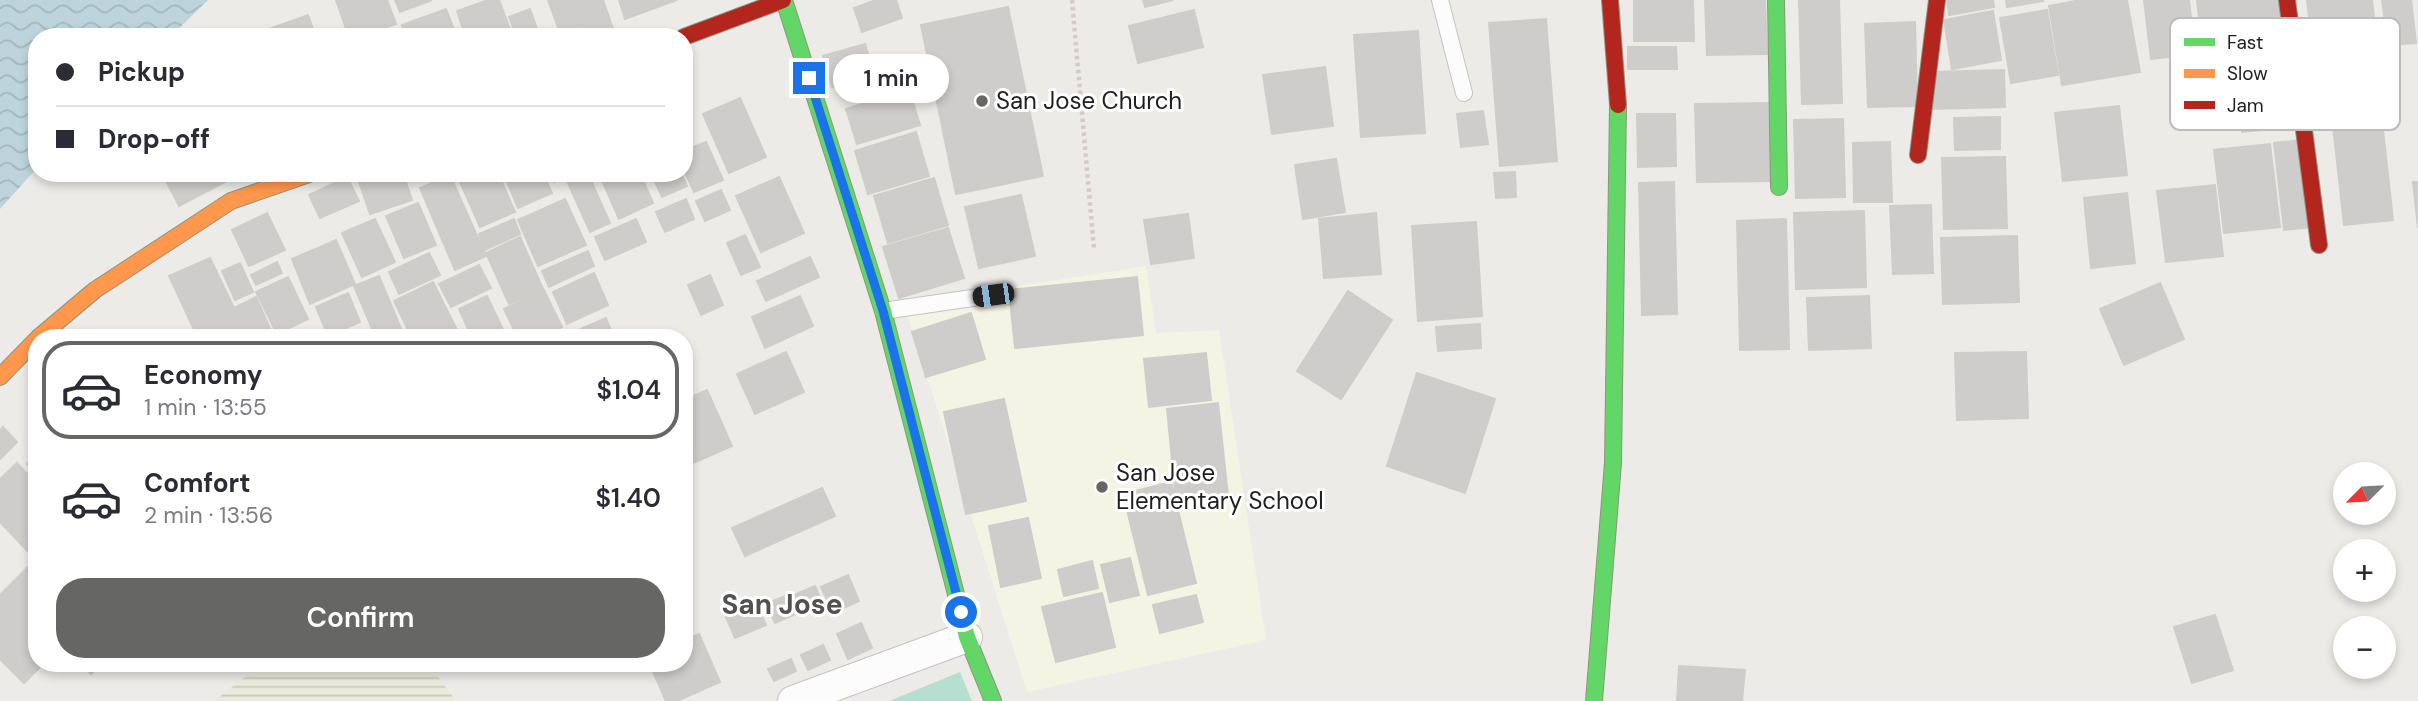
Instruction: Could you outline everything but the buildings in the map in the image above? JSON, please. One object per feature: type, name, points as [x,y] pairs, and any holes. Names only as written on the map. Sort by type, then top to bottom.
[{"type":"street","points":[[693,34],[784,0],[883,311],[967,637],[993,701]]},
{"type":"street","points":[[1594,701],[1613,463],[1619,123],[1610,0]]},
{"type":"street","points":[[1776,0],[1779,187]]},
{"type":"street","points":[[1918,155],[1937,0]]},
{"type":"street","points":[[2287,0],[2289,18]]},
{"type":"street","points":[[2304,130],[2319,245]]},
{"type":"street","points":[[48,329],[95,290],[231,201],[286,182]]},
{"type":"street","points":[[0,377],[28,347]]},
{"type":"street","points":[[793,701],[967,637]]},
{"type":"lane","points":[[1440,0],[1464,93]]},
{"type":"lane","points":[[883,311],[993,295]]},
{"type":"path","points":[[1072,0],[1094,249]]},
{"type":"shaded area","name":"San Jose Elementary School","points":[[1146,266],[1156,333],[1219,330],[1266,640],[1027,692],[904,304]]},
{"type":"shaded area","points":[[251,672],[435,672],[456,701],[214,701]]},
{"type":"green space","points":[[960,672],[972,701],[889,701]]},
{"type":"water","points":[[0,0],[208,0],[179,28],[28,28],[28,178],[0,209]]},
{"type":"traffic: fast","points":[[784,0],[883,311],[967,637],[993,701]]},
{"type":"traffic: fast","points":[[1776,0],[1779,187]]},
{"type":"traffic: fast","points":[[1594,701],[1613,463],[1618,105]]},
{"type":"traffic: slow","points":[[49,329],[95,290],[231,201],[286,182]]},
{"type":"traffic: slow","points":[[0,377],[28,348]]},
{"type":"traffic: jam","points":[[693,34],[783,0]]},
{"type":"traffic: jam","points":[[1610,0],[1618,105]]},
{"type":"traffic: jam","points":[[1918,155],[1937,0]]},
{"type":"traffic: jam","points":[[2287,0],[2289,18]]},
{"type":"traffic: jam","points":[[2304,130],[2319,245]]},
{"type":"place","name":"San Jose Church","points":[[982,101]]},
{"type":"place","name":"San Jose Elementary School","points":[[1102,487]]},
{"type":"district","name":"San Jose","points":[[782,604]]},
{"type":"route","points":[[809,78],[883,311],[961,612]]}]
